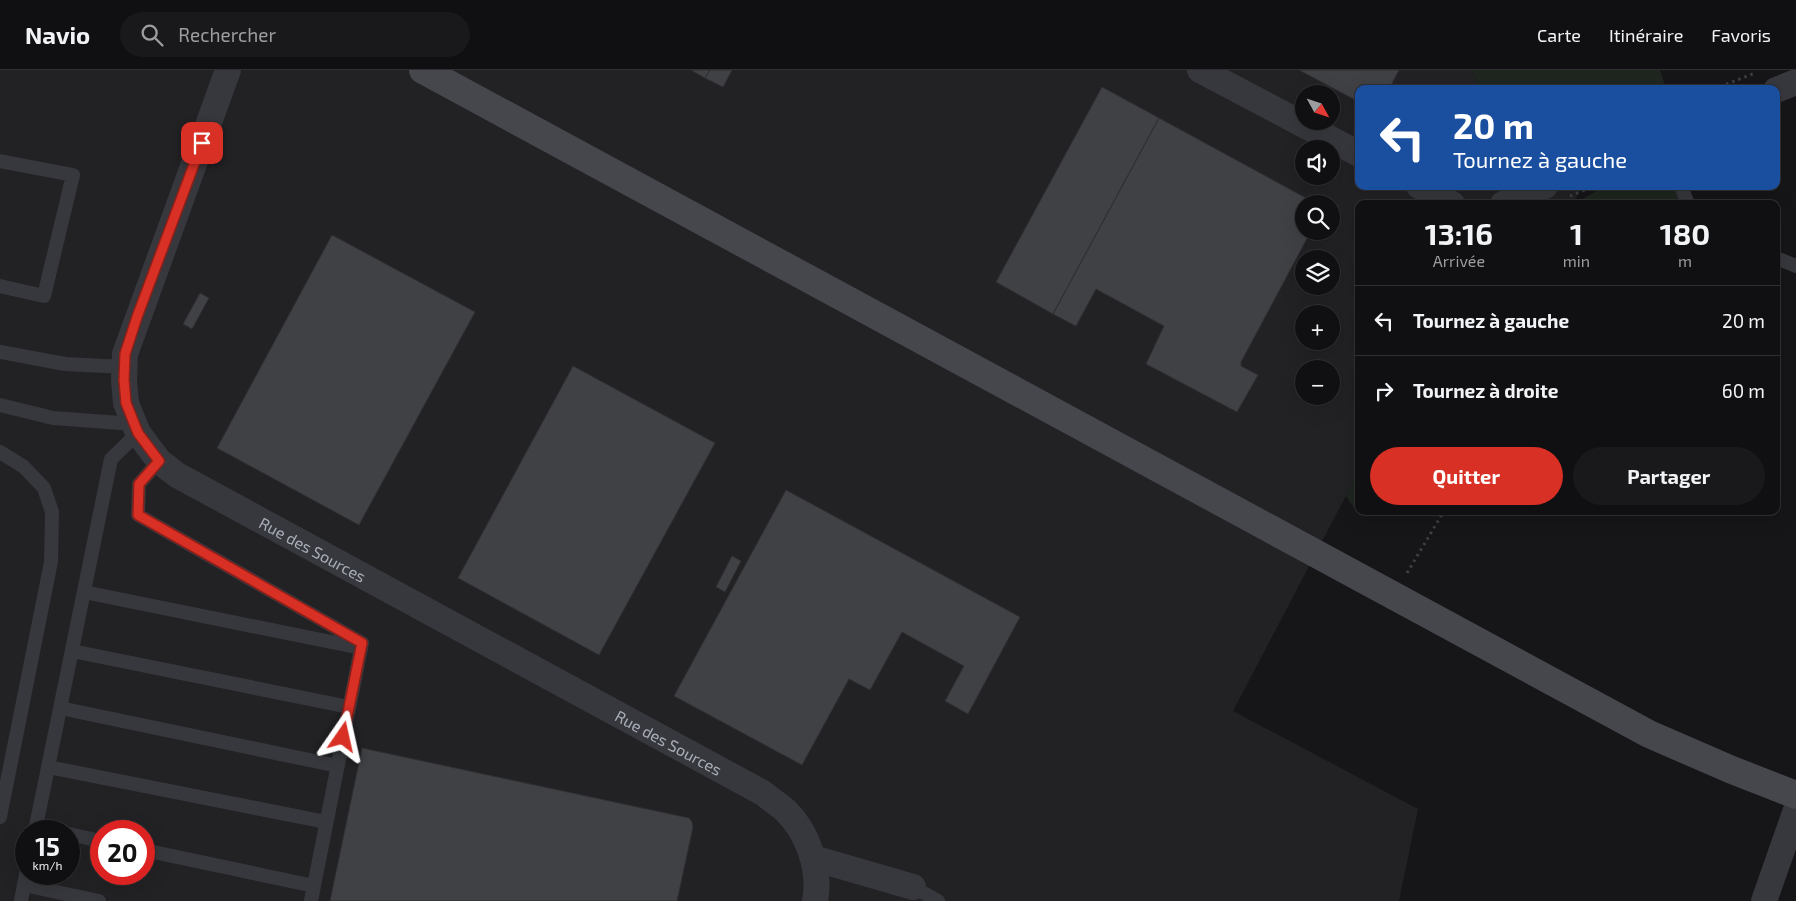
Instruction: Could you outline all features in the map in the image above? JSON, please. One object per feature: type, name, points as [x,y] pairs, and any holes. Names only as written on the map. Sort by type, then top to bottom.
[{"type":"street","name":"Rue des Sources","points":[[228,70],[125,354],[124,380],[126,403],[136,428],[159,461],[185,479],[763,793],[786,811],[800,829],[813,858],[817,890],[815,901]]},
{"type":"street","points":[[423,70],[1649,734],[1796,795]]},
{"type":"street","points":[[1200,70],[1355,152]]},
{"type":"street","points":[[1780,88],[1796,82]]},
{"type":"street","points":[[1426,190],[1445,200]]},
{"type":"street","points":[[1522,200],[1554,193]]},
{"type":"street","points":[[1764,901],[1796,810]]},
{"type":"street","points":[[813,858],[913,887]]},
{"type":"lane","points":[[0,161],[73,175],[44,296],[0,286]]},
{"type":"lane","points":[[1780,260],[1796,266]]},
{"type":"lane","points":[[0,352],[65,364],[125,367]]},
{"type":"lane","points":[[0,405],[53,418],[136,428]]},
{"type":"lane","points":[[38,820],[111,459],[136,428]]},
{"type":"lane","points":[[0,452],[24,466],[44,488],[52,512],[51,562],[0,817]]},
{"type":"lane","points":[[159,461],[139,484],[138,515],[362,643],[311,901]]},
{"type":"lane","points":[[84,592],[361,648]]},
{"type":"lane","points":[[72,651],[349,707]]},
{"type":"lane","points":[[60,708],[338,766]]},
{"type":"lane","points":[[48,767],[326,822]]},
{"type":"lane","points":[[155,852],[314,886]]},
{"type":"lane","points":[[21,901],[24,885]]},
{"type":"lane","points":[[45,885],[98,901]]},
{"type":"lane","points":[[913,887],[938,901]]},
{"type":"path","points":[[1724,85],[1762,70]]},
{"type":"path","points":[[1554,193],[1572,190]]},
{"type":"path","points":[[1395,596],[1442,515]]},
{"type":"shaded area","points":[[0,70],[1471,70],[1479,85],[1355,85],[1355,190],[1580,190],[1575,200],[1355,200],[1355,479],[1233,711],[1418,809],[1399,901],[0,901]]},
{"type":"shaded area","points":[[1471,70],[1660,70],[1665,85],[1479,85]]},
{"type":"shaded area","points":[[1598,190],[1682,190],[1685,200],[1581,200]]},
{"type":"shaded area","points":[[1355,479],[1355,510],[1346,496]]},
{"type":"building","points":[[691,70],[710,70],[705,78]]},
{"type":"building","points":[[710,70],[732,70],[723,87],[705,78]]},
{"type":"building","points":[[1299,70],[1399,70],[1391,85],[1355,85],[1355,100],[1340,92],[1340,85],[1327,85]]},
{"type":"building","points":[[1102,87],[1159,118],[1053,314],[996,282]]},
{"type":"building","points":[[1159,118],[1300,195],[1295,195],[1295,240],[1306,240],[1301,250],[1295,250],[1295,261],[1241,362],[1241,366],[1258,375],[1237,412],[1146,364],[1164,326],[1096,289],[1076,326],[1053,314]]},
{"type":"building","points":[[332,235],[475,312],[359,525],[217,448]]},
{"type":"building","points":[[200,293],[209,298],[192,329],[183,324]]},
{"type":"building","points":[[573,366],[715,443],[599,655],[458,578]]},
{"type":"building","points":[[786,490],[1020,617],[968,714],[945,701],[964,666],[902,632],[870,690],[849,679],[802,765],[674,696]]},
{"type":"building","points":[[732,556],[741,561],[725,592],[716,587]]},
{"type":"building","points":[[362,748],[689,818],[693,827],[677,901],[330,901]]},
{"type":"route","points":[[202,143],[125,354],[124,380],[126,403],[138,433],[159,461],[139,484],[138,515],[362,643],[343,737]]}]
